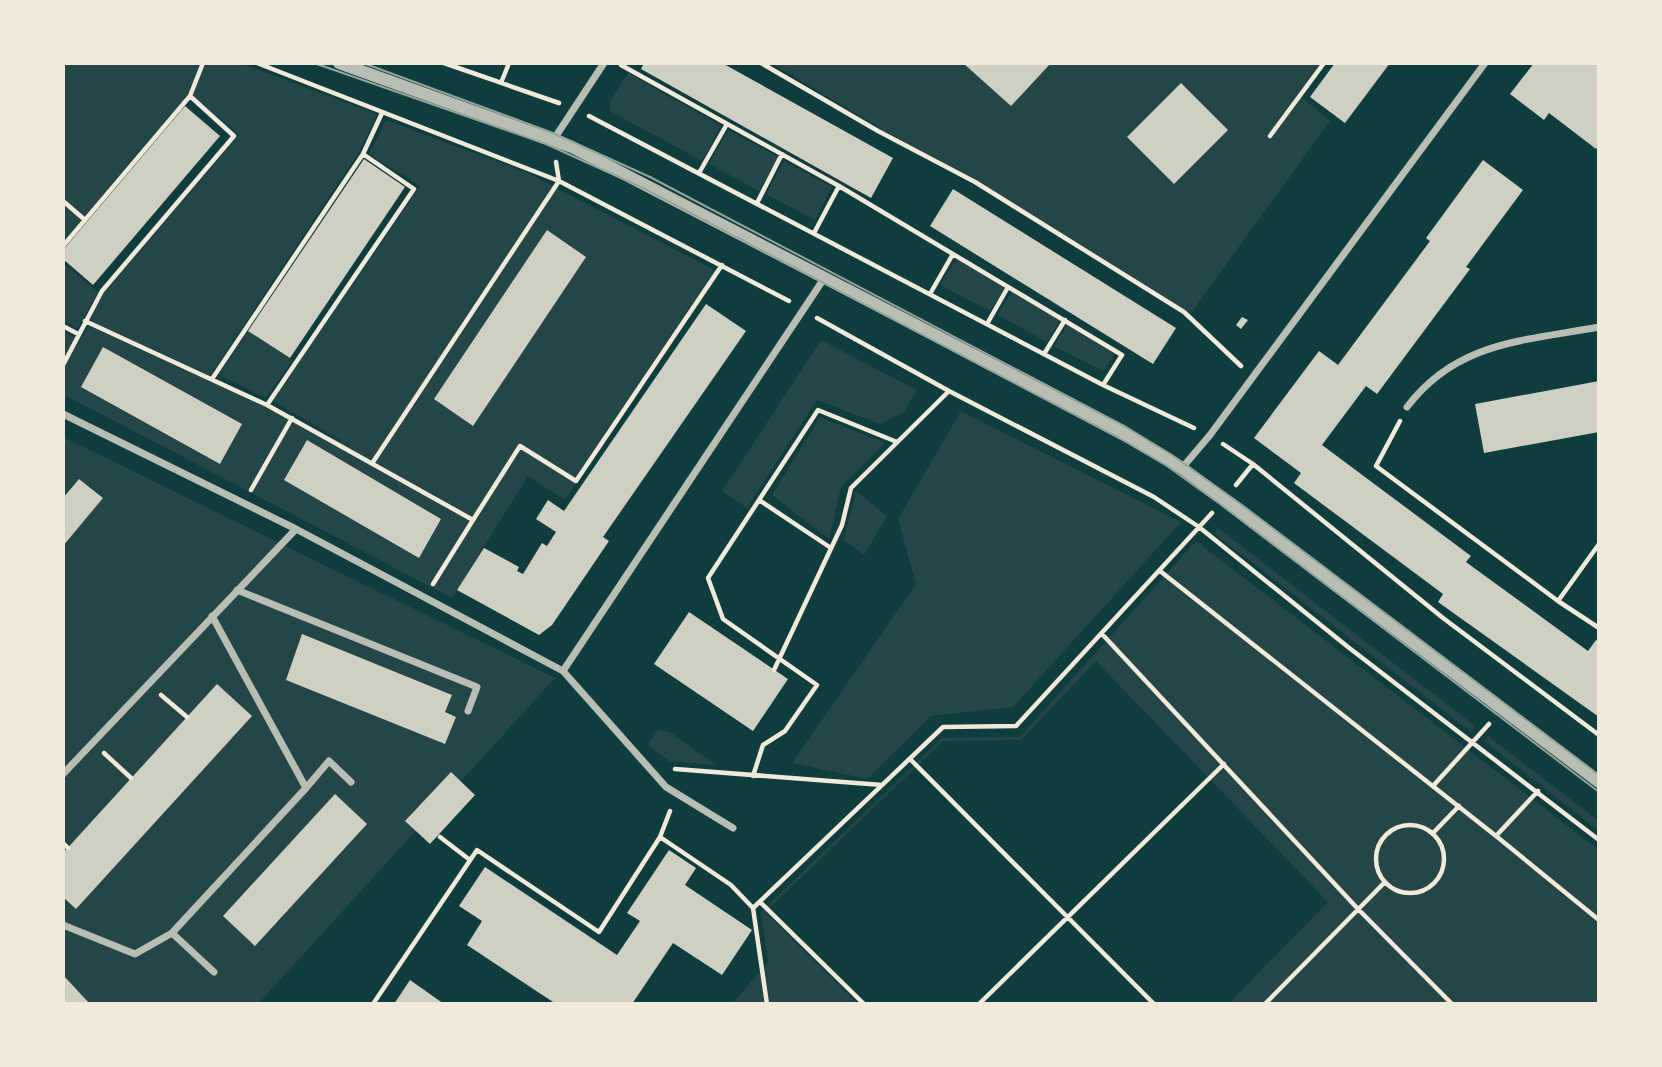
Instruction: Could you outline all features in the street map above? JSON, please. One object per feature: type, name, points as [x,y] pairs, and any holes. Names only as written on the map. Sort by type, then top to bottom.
[{"type":"street","points":[[340,63],[554,139],[1122,432],[1182,468],[1599,782]]},
{"type":"street","points":[[554,139],[604,63]]},
{"type":"street","points":[[1182,468],[1485,63]]},
{"type":"street","points":[[563,671],[825,277]]},
{"type":"street","points":[[1407,407],[1432,381],[1473,353],[1495,346],[1599,327]]},
{"type":"street","points":[[63,414],[296,528],[563,671],[671,791],[733,828]]},
{"type":"street","points":[[63,774],[296,528]]},
{"type":"street","points":[[237,590],[477,687],[468,711]]},
{"type":"street","points":[[212,616],[306,788]]},
{"type":"street","points":[[63,925],[135,954],[172,933],[329,761],[351,782]]},
{"type":"street","points":[[172,933],[214,972]]},
{"type":"path","points":[[63,246],[190,96],[203,63]]},
{"type":"path","points":[[257,63],[559,181],[790,302]]},
{"type":"path","points":[[444,63],[558,103]]},
{"type":"path","points":[[501,83],[509,63]]},
{"type":"path","points":[[617,63],[839,186],[1122,355],[1103,385]]},
{"type":"path","points":[[761,63],[975,183],[1184,312],[1252,376]]},
{"type":"path","points":[[1270,135],[1324,63]]},
{"type":"path","points":[[63,365],[102,291],[234,136],[190,96]]},
{"type":"path","points":[[212,379],[346,182],[363,154],[382,113]]},
{"type":"path","points":[[590,117],[1103,385],[1194,427]]},
{"type":"path","points":[[699,173],[727,124]]},
{"type":"path","points":[[267,405],[414,189],[363,154]]},
{"type":"path","points":[[757,203],[782,154]]},
{"type":"path","points":[[373,462],[559,181]]},
{"type":"path","points":[[814,233],[839,186]]},
{"type":"path","points":[[63,201],[85,219]]},
{"type":"path","points":[[930,294],[953,254]]},
{"type":"path","points":[[426,597],[520,446],[576,481],[722,265]]},
{"type":"path","points":[[987,324],[1009,287]]},
{"type":"path","points":[[818,318],[949,391],[1154,497],[1199,527],[1348,647],[1599,839]]},
{"type":"path","points":[[1044,354],[1065,320]]},
{"type":"path","points":[[85,321],[267,405],[473,520]]},
{"type":"path","points":[[63,326],[78,334]]},
{"type":"path","points":[[774,670],[842,525],[851,488],[949,391]]},
{"type":"path","points":[[1407,407],[1376,466],[1599,628]]},
{"type":"path","points":[[753,776],[762,746],[785,731],[817,685],[723,620],[708,578],[818,410],[897,442]]},
{"type":"path","points":[[243,503],[292,418]]},
{"type":"path","points":[[1227,446],[1253,464],[1443,618],[1599,735]]},
{"type":"path","points":[[753,908],[943,727],[1016,726],[1160,571],[1253,464]]},
{"type":"path","points":[[759,500],[831,548]]},
{"type":"path","points":[[1558,600],[1599,544]]},
{"type":"path","points":[[1160,571],[1459,806],[1599,920]]},
{"type":"path","points":[[1102,634],[1358,909],[1452,1004]]},
{"type":"path","points":[[149,684],[187,717]]},
{"type":"path","points":[[1433,786],[1482,732]]},
{"type":"path","points":[[93,743],[131,778]]},
{"type":"path","points":[[910,759],[1154,1004]]},
{"type":"path","points":[[979,1004],[1224,764]]},
{"type":"path","points":[[648,767],[883,785]]},
{"type":"path","points":[[373,1004],[477,850],[599,932],[660,837],[670,815],[671,791]]},
{"type":"path","points":[[1496,836],[1538,791]]},
{"type":"path","points":[[1433,833],[1459,806]]},
{"type":"path","points":[[1411,826],[1426,828],[1433,833],[1444,849],[1445,857],[1442,870],[1432,884],[1415,893],[1404,893],[1393,890],[1384,883],[1378,874],[1376,855],[1385,838],[1402,827],[1411,826]]},
{"type":"path","points":[[440,837],[470,860]]},
{"type":"path","points":[[660,837],[732,885],[753,908],[767,1004]]},
{"type":"path","points":[[1265,1004],[1384,883]]},
{"type":"path","points":[[760,902],[864,1004]]},
{"type":"shaded area","points":[[63,63],[200,63],[189,93],[63,242]]},
{"type":"shaded area","points":[[206,63],[241,63],[377,114],[359,152],[210,376],[90,321],[104,293],[239,135],[193,95]]},
{"type":"shaded area","points":[[771,63],[1323,63],[1299,95],[1330,121],[1191,313]]},
{"type":"shaded area","points":[[628,73],[721,126],[702,161],[610,111],[610,101]]},
{"type":"shaded area","points":[[386,120],[528,173],[720,273],[565,500],[528,476],[452,598],[63,394],[63,330],[80,340],[89,326],[352,447],[273,401],[420,186],[369,154]]},
{"type":"shaded area","points":[[728,130],[778,157],[759,191],[709,164]]},
{"type":"shaded area","points":[[784,161],[832,187],[815,220],[766,194]]},
{"type":"shaded area","points":[[960,259],[1005,287],[990,311],[940,285],[954,263]]},
{"type":"shaded area","points":[[63,263],[98,292],[77,329],[63,321]]},
{"type":"shaded area","points":[[1013,291],[1060,321],[1047,342],[997,315]]},
{"type":"shaded area","points":[[1067,325],[1114,354],[1104,371],[1054,346]]},
{"type":"shaded area","points":[[248,331],[293,360],[266,398],[219,375]]},
{"type":"shaded area","points":[[821,340],[917,390],[904,412],[880,424],[817,400],[747,508],[722,491]]},
{"type":"shaded area","points":[[961,411],[1181,522],[1013,707],[931,716],[867,779],[792,763],[916,584],[898,519]]},
{"type":"shaded area","points":[[820,417],[885,443],[841,487],[829,539],[772,495]]},
{"type":"shaded area","points":[[63,437],[555,678],[258,1004],[63,1004],[63,546],[103,498],[79,479],[63,498]]},
{"type":"shaded area","points":[[856,491],[887,516],[864,555],[844,540]]},
{"type":"shaded area","points":[[1218,528],[1474,725],[1471,732],[1215,534]]},
{"type":"shaded area","points":[[1196,541],[1599,850],[1599,1004],[1228,1004],[1328,902],[1096,661],[1021,740],[943,741],[765,912],[858,1004],[732,1004],[768,962],[761,912],[942,738],[1020,737]]},
{"type":"shaded area","points":[[658,730],[670,732],[716,765],[669,761],[647,745]]},
{"type":"shaded area","points":[[1488,736],[1599,821],[1599,831],[1484,741]]},
{"type":"building","points":[[644,63],[722,63],[893,158],[871,198],[641,69]]},
{"type":"building","points":[[963,63],[1051,63],[1011,106]]},
{"type":"building","points":[[1335,63],[1390,63],[1345,123],[1310,97]]},
{"type":"building","points":[[1534,63],[1599,63],[1599,145],[1596,149],[1549,113],[1544,120],[1510,94]]},
{"type":"building","points":[[1181,83],[1228,130],[1174,184],[1127,137]]},
{"type":"building","points":[[185,106],[220,136],[93,285],[63,259],[63,250]]},
{"type":"building","points":[[364,159],[405,187],[290,358],[248,331]]},
{"type":"building","points":[[1483,160],[1523,190],[1466,267],[1470,269],[1377,394],[1366,386],[1322,445],[1471,556],[1466,562],[1588,651],[1596,640],[1599,642],[1599,717],[1438,602],[1443,594],[1294,483],[1301,473],[1254,438],[1319,351],[1338,365],[1430,241],[1426,238]]},
{"type":"building","points":[[953,189],[1176,328],[1153,364],[930,226]]},
{"type":"building","points":[[547,230],[586,257],[473,426],[434,399]]},
{"type":"building","points":[[706,304],[746,331],[603,537],[609,541],[552,625],[539,635],[457,590],[484,548],[519,567],[517,571],[523,574],[542,543],[547,546],[556,532],[536,519],[548,500],[564,511]]},
{"type":"building","points":[[1242,317],[1248,320],[1241,329],[1236,325]]},
{"type":"building","points":[[103,347],[242,424],[220,464],[81,387]]},
{"type":"building","points":[[1599,381],[1599,432],[1484,453],[1475,404]]},
{"type":"building","points":[[307,440],[441,519],[419,558],[284,480]]},
{"type":"building","points":[[79,479],[103,498],[63,546],[63,498]]},
{"type":"building","points":[[689,612],[788,679],[753,731],[654,664]]},
{"type":"building","points":[[302,634],[452,695],[445,712],[456,717],[445,744],[286,680]]},
{"type":"building","points":[[217,684],[252,716],[76,909],[63,897],[63,853]]},
{"type":"building","points":[[451,772],[475,795],[430,844],[405,821]]},
{"type":"building","points":[[335,794],[367,824],[255,946],[223,916]]},
{"type":"building","points":[[669,850],[696,868],[685,885],[752,930],[722,975],[673,943],[632,1004],[556,1004],[467,945],[482,921],[459,906],[485,867],[617,955],[640,921],[627,913]]},
{"type":"building","points":[[63,975],[90,1004],[63,1004]]},
{"type":"building","points":[[410,980],[444,1004],[394,1004]]},
{"type":"tram line","points":[[314,63],[546,144],[643,188],[1121,439],[1167,466],[1220,504],[1599,792]]},
{"type":"tram line","points":[[363,63],[553,133],[650,177],[1126,427],[1172,455],[1242,505],[1599,775]]}]
